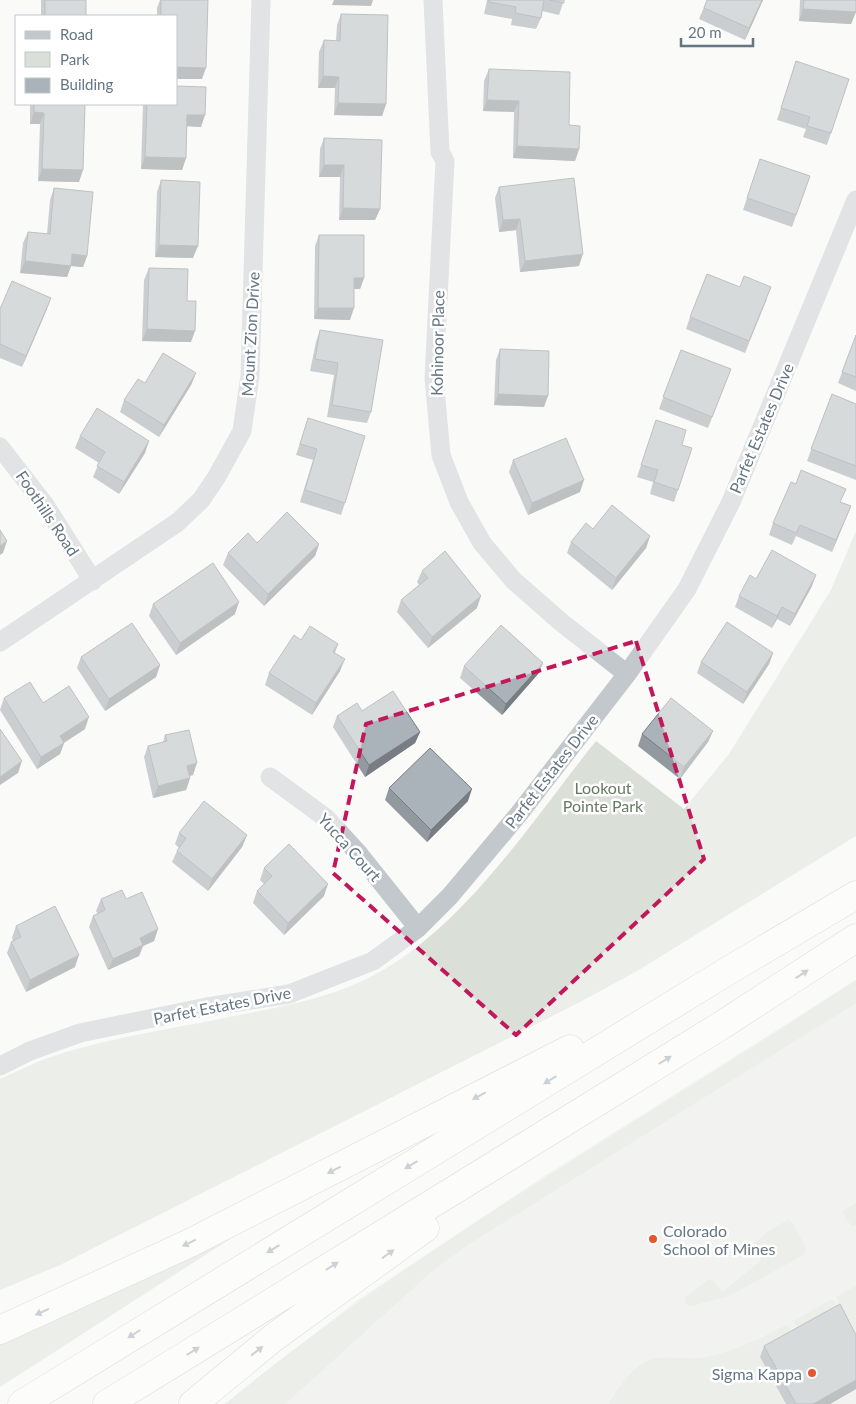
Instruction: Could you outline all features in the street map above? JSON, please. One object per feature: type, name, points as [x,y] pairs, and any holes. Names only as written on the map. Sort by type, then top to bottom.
[{"type":"highway","points":[[22,1404],[726,972],[856,895]]},
{"type":"highway","points":[[107,1404],[623,1086],[856,938]]},
{"type":"highway","points":[[0,1330],[190,1243],[726,972]]},
{"type":"highway","points":[[193,1404],[235,1368],[306,1314],[623,1086]]},
{"type":"street","name":"Mount Zion Drive","points":[[0,642],[93,582],[178,522],[201,500],[216,478],[242,431],[250,376],[261,0]]},
{"type":"street","name":"Kohinoor Place","points":[[433,0],[440,152],[445,161],[434,378],[441,455],[459,502],[482,543],[514,581],[561,622],[627,674]]},
{"type":"street","name":"Parfet Estates Drive","points":[[0,1066],[30,1051],[80,1033],[207,1007],[289,994],[373,960],[418,928],[450,896],[518,815],[627,674],[688,589],[731,502],[856,200]]},
{"type":"street","name":"Foothills Road","points":[[0,447],[45,505],[93,582]]},
{"type":"street","name":"Yucca Court","points":[[270,777],[326,818],[358,853],[418,928]]},
{"type":"highlighted area","points":[[636,641],[704,859],[516,1035],[333,873],[366,724]]},
{"type":"shaded area","name":"Colorado School of Mines","points":[[856,980],[856,1404],[225,1404],[358,1300],[543,1177]]},
{"type":"green space","name":"Lookout Pointe Park","points":[[856,531],[856,836],[637,971],[578,1003],[60,1265],[0,1290],[0,1079],[45,1059],[90,1045],[312,999],[360,982],[396,962],[429,937],[490,876],[596,741],[684,809],[729,754],[831,590]]},
{"type":"green space","points":[[856,980],[856,1003],[469,1244],[430,1273],[285,1404],[225,1404],[300,1345],[377,1289],[535,1184]]},
{"type":"green space","points":[[856,1203],[856,1224],[853,1226],[847,1221],[843,1211]]},
{"type":"green space","points":[[278,1208],[0,1387],[0,1338]]},
{"type":"green space","points":[[788,1220],[792,1222],[806,1248],[805,1254],[729,1296],[691,1306],[685,1304],[685,1298],[708,1280],[713,1280],[722,1292],[761,1261],[752,1245],[770,1230]]},
{"type":"green space","points":[[856,1286],[856,1333],[836,1297]]},
{"type":"green space","points":[[830,1300],[834,1301],[840,1314],[801,1335],[794,1321]]},
{"type":"green space","points":[[787,1325],[795,1338],[760,1357],[786,1404],[609,1404],[625,1380],[635,1369],[647,1361],[660,1358],[701,1358],[724,1353],[746,1345]]},
{"type":"building","points":[[45,0],[86,0],[86,15],[45,15]]},
{"type":"building","points":[[161,0],[208,0],[206,68],[178,67],[178,15],[161,15]]},
{"type":"building","points":[[489,0],[544,0],[541,18],[515,13],[516,7],[489,2]]},
{"type":"building","points":[[549,0],[564,0],[564,3]]},
{"type":"building","points":[[707,0],[762,0],[749,28],[704,8]]},
{"type":"building","points":[[804,0],[856,0],[856,12],[803,9]]},
{"type":"building","points":[[341,14],[388,15],[386,104],[338,103],[339,77],[323,76],[324,40],[340,41]]},
{"type":"building","points":[[796,61],[849,79],[831,133],[807,126],[810,117],[781,108]]},
{"type":"building","points":[[489,69],[570,72],[569,125],[580,126],[579,149],[517,146],[519,101],[487,100]]},
{"type":"building","points":[[178,86],[206,87],[205,115],[187,115],[186,158],[145,157],[147,105],[178,105]]},
{"type":"building","points":[[34,105],[85,105],[83,170],[42,169],[44,113],[34,112]]},
{"type":"building","points":[[324,138],[382,140],[380,209],[343,208],[344,165],[324,165]]},
{"type":"building","points":[[760,159],[810,176],[796,215],[747,198]]},
{"type":"building","points":[[574,178],[583,254],[525,261],[520,219],[503,220],[499,187]]},
{"type":"building","points":[[161,180],[200,182],[198,246],[159,245]]},
{"type":"building","points":[[54,188],[93,192],[87,256],[72,254],[71,266],[25,261],[28,232],[50,234]]},
{"type":"building","points":[[319,235],[364,235],[364,278],[354,278],[354,308],[318,308]]},
{"type":"building","points":[[149,268],[188,269],[187,301],[196,301],[195,331],[147,329]]},
{"type":"building","points":[[707,274],[740,287],[744,276],[771,287],[749,341],[690,317]]},
{"type":"building","points":[[12,281],[51,298],[26,356],[0,344],[0,309]]},
{"type":"building","points":[[320,330],[383,340],[371,412],[332,405],[338,363],[315,359]]},
{"type":"building","points":[[856,335],[856,377],[842,372]]},
{"type":"building","points":[[500,349],[549,351],[548,396],[498,394]]},
{"type":"building","points":[[681,350],[731,369],[712,417],[663,397]]},
{"type":"building","points":[[163,353],[196,373],[164,425],[124,400],[138,379],[145,383]]},
{"type":"building","points":[[832,394],[856,404],[856,466],[811,449]]},
{"type":"building","points":[[97,408],[149,441],[124,482],[97,466],[105,452],[80,436]]},
{"type":"building","points":[[308,418],[365,436],[345,503],[305,490],[317,449],[300,444]]},
{"type":"building","points":[[656,420],[686,430],[682,445],[692,448],[678,490],[654,482],[658,470],[641,465]]},
{"type":"building","points":[[566,438],[584,480],[532,503],[513,460]]},
{"type":"building","points":[[801,470],[846,489],[840,502],[851,506],[836,540],[800,525],[796,533],[773,523],[791,482],[796,484]]},
{"type":"building","points":[[612,505],[650,536],[616,578],[571,542],[586,523],[593,529]]},
{"type":"building","points":[[287,512],[319,544],[268,594],[228,553],[248,533],[257,543]]},
{"type":"building","points":[[0,530],[7,541],[0,546]]},
{"type":"building","points":[[772,550],[816,575],[795,614],[782,607],[777,616],[739,596],[750,575],[756,579]]},
{"type":"building","points":[[445,551],[481,596],[432,637],[401,600],[428,578],[422,571]]},
{"type":"building","points":[[213,563],[239,602],[180,643],[153,604]]},
{"type":"building","points":[[727,622],[773,653],[747,692],[701,662]]},
{"type":"building","points":[[132,623],[160,665],[109,699],[81,657]]},
{"type":"building","points":[[501,625],[543,663],[506,704],[464,666]]},
{"type":"building","points":[[310,626],[338,644],[333,652],[345,659],[316,703],[269,673],[294,635],[301,640]]},
{"type":"building","points":[[30,682],[43,703],[69,686],[89,717],[60,736],[64,743],[41,757],[4,698]]},
{"type":"building","points":[[393,691],[420,732],[369,765],[337,716],[357,703],[362,711]]},
{"type":"building","points":[[671,698],[713,731],[684,767],[642,734]]},
{"type":"building","points":[[0,729],[22,761],[0,777]]},
{"type":"building","points":[[189,730],[197,763],[187,766],[190,778],[158,786],[148,746],[167,741],[165,735]]},
{"type":"building","points":[[430,748],[472,789],[431,830],[389,788]]},
{"type":"building","points":[[204,801],[247,835],[212,879],[177,851],[186,838],[179,833]]},
{"type":"building","points":[[289,844],[328,884],[288,923],[257,891],[272,876],[264,868]]},
{"type":"building","points":[[122,890],[126,899],[142,892],[158,929],[140,938],[143,945],[113,959],[93,916],[105,910],[101,899]]},
{"type":"building","points":[[55,906],[79,955],[30,980],[11,942],[21,937],[16,926]]},
{"type":"building","name":"Sigma Kappa","points":[[840,1304],[856,1335],[856,1380],[813,1404],[796,1404],[764,1346]]},
{"type":"place","name":"Colorado School of Mines","points":[[653,1239]]},
{"type":"place","name":"Sigma Kappa","points":[[812,1373]]}]
